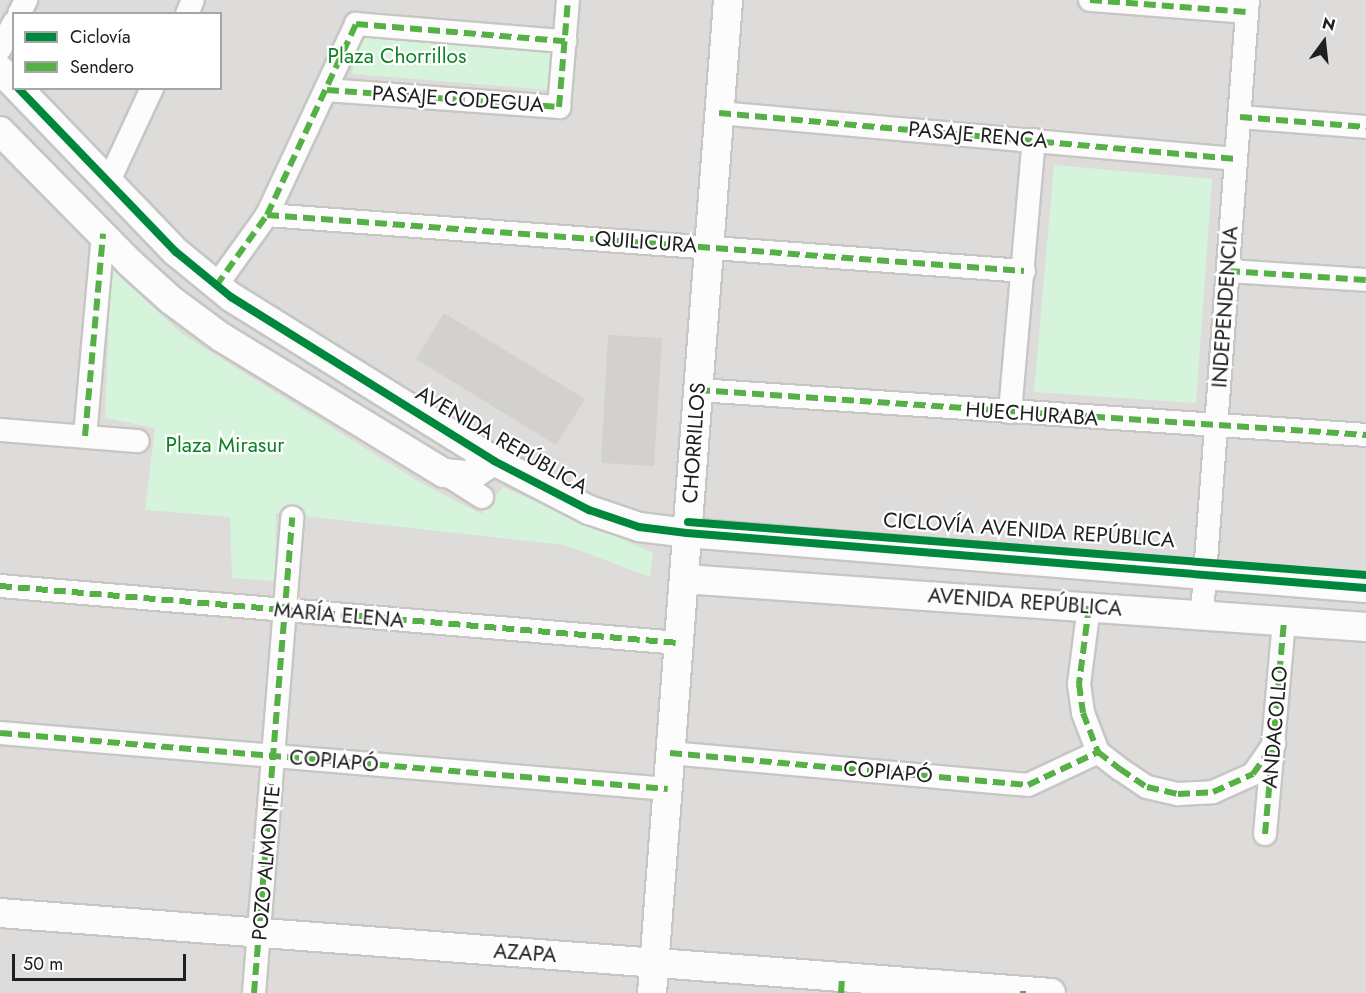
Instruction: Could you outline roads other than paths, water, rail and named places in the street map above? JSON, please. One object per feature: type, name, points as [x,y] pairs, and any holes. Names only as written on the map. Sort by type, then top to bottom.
[{"type":"street","name":"PASAJE CODEGUA","points":[[327,90],[560,107],[568,0]]},
{"type":"street","name":"CHORRILLOS","points":[[652,993],[728,0]]},
{"type":"street","points":[[1090,0],[1248,6]]},
{"type":"street","name":"INDEPENDENCIA","points":[[1202,614],[1248,6]]},
{"type":"street","points":[[216,286],[267,215],[356,24],[565,41]]},
{"type":"street","points":[[0,49],[12,27]]},
{"type":"street","points":[[0,70],[12,82]]},
{"type":"street","name":"AVENIDA REPÚBLICA","points":[[20,90],[176,252],[216,286],[494,461],[589,510],[639,527],[687,534],[1366,588]]},
{"type":"street","points":[[108,183],[151,90]]},
{"type":"street","name":"PASAJE RENCA","points":[[719,113],[1236,159]]},
{"type":"street","points":[[1239,117],[1366,127]]},
{"type":"street","name":"AVENIDA REPÚBLICA","points":[[0,131],[157,287],[202,323],[482,497]]},
{"type":"street","points":[[1010,412],[1034,140]]},
{"type":"street","name":"QUILICURA","points":[[267,215],[1024,271]]},
{"type":"street","points":[[85,436],[102,234]]},
{"type":"street","points":[[1228,271],[1366,280]]},
{"type":"street","points":[[326,401],[356,375]]},
{"type":"street","name":"HUECHURABA","points":[[698,390],[1366,435]]},
{"type":"street","points":[[0,430],[138,441]]},
{"type":"street","name":"AVENIDA REPÚBLICA","points":[[438,469],[444,473],[465,475],[477,472],[494,461]]},
{"type":"street","name":"POZO ALMONTE","points":[[254,993],[275,756],[292,518]]},
{"type":"street","name":"AVENIDA REPÚBLICA","points":[[684,579],[1366,627]]},
{"type":"street","name":"MARÍA ELENA","points":[[0,586],[679,643]]},
{"type":"street","points":[[1089,606],[1079,684],[1083,713],[1098,752],[1147,787],[1178,794],[1213,792],[1253,774],[1274,744]]},
{"type":"street","name":"ANDACOLLO","points":[[1265,834],[1284,620]]},
{"type":"street","name":"COPIAPÓ","points":[[0,733],[668,789]]},
{"type":"street","name":"COPIAPÓ","points":[[670,753],[1028,785],[1098,752]]},
{"type":"street","name":"AZAPA","points":[[0,913],[655,963],[842,985],[1033,992]]},
{"type":"park label","name":"Plaza Chorrillos","points":[[397,56]]},
{"type":"park label","name":"Plaza Mirasur","points":[[225,445]]}]
